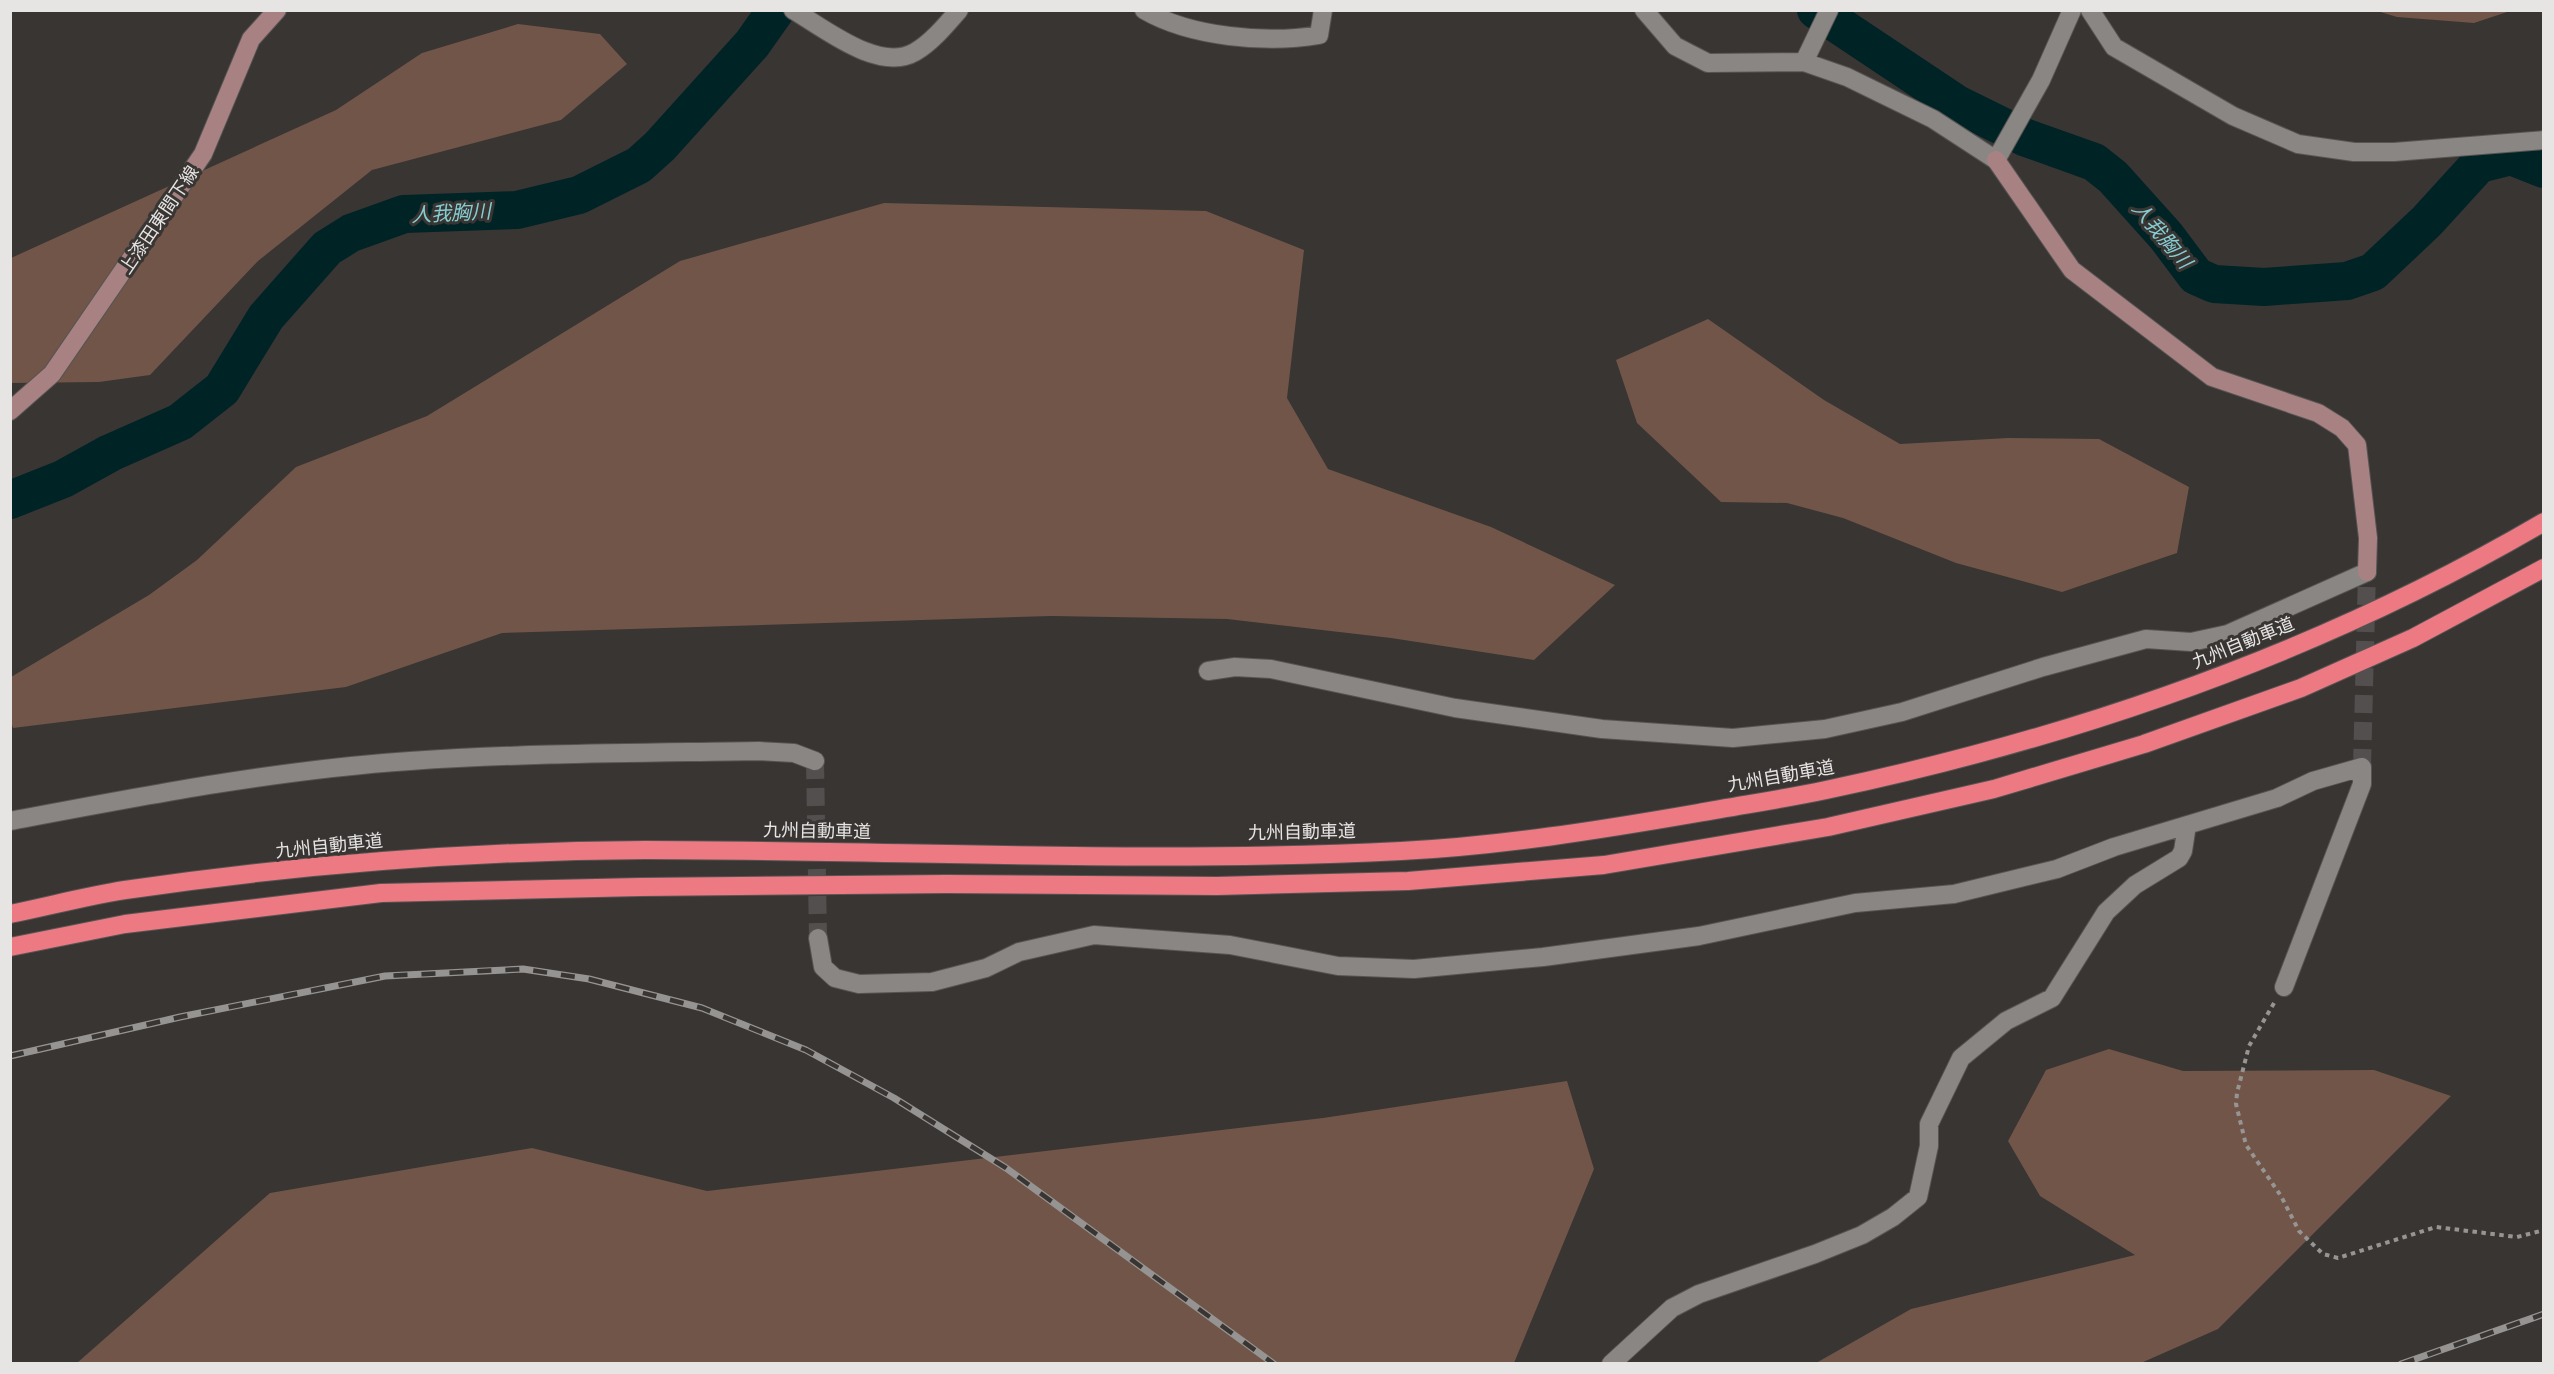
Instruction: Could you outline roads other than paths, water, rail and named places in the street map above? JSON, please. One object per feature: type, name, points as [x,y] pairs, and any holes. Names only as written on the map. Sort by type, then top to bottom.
[{"type":"highway","name":"九州自動車道","points":[[10,914],[121,890],[378,861],[639,850],[1205,856],[1405,851],[1600,830],[1824,791],[1986,753],[2140,706],[2287,650],[2399,600],[2544,522]]},
{"type":"highway","points":[[10,947],[125,924],[381,894],[911,885],[1217,886],[1408,881],[1604,865],[1828,827],[1994,789],[2144,744],[2301,688],[2413,638],[2544,568]]},
{"type":"street","name":"上漆田東間下線","points":[[10,411],[52,374],[203,154],[251,39],[277,10]]},
{"type":"street","points":[[792,10],[868,54],[896,58],[918,51],[959,10]]},
{"type":"street","points":[[1144,10],[1162,21],[1211,32],[1281,40],[1319,35],[1323,10]]},
{"type":"street","points":[[1208,671],[1235,667],[1271,669],[1455,708],[1602,729],[1733,738],[1825,729],[1902,712],[2043,667],[2146,639],[2191,642],[2228,634],[2367,572],[2368,538],[2357,445],[2342,428],[2318,413],[2212,377],[2072,270],[1995,160],[1933,119],[1847,77],[1804,62],[1708,63],[1675,46],[1644,10]]},
{"type":"street","points":[[1804,62],[1829,10]]},
{"type":"street","points":[[1995,160],[2041,80],[2072,10]]},
{"type":"street","points":[[2090,10],[2114,46],[2233,116],[2298,144],[2354,152],[2394,152],[2544,140]]},
{"type":"street","points":[[10,821],[135,797],[408,761],[540,754],[759,752],[794,753],[815,761]]},
{"type":"street","points":[[818,938],[819,956],[823,967],[835,978],[859,984],[932,982],[986,968],[1018,952],[1094,935],[1230,945],[1338,966],[1414,969],[1543,957],[1700,936],[1855,903],[1954,894],[2057,869],[2114,847],[2277,798],[2313,781],[2362,767],[2362,784],[2284,987]]},
{"type":"street","points":[[1611,1364],[1672,1308],[1699,1294],[1815,1254],[1862,1235],[1893,1217],[1918,1197],[1929,1146],[1929,1124],[1961,1058],[2006,1021],[2052,998],[2106,912],[2135,885],[2179,858],[2183,851],[2187,825]]},
{"type":"waterway","name":"人我胸川","points":[[10,500],[63,479],[110,453],[180,422],[222,389],[266,317],[327,248],[351,233],[404,214],[517,210],[579,195],[639,165],[660,146],[752,44],[776,10]]},
{"type":"waterway","name":"人我胸川","points":[[1816,10],[1957,104],[2024,137],[2094,162],[2113,177],[2166,236],[2196,276],[2214,284],[2264,287],[2347,281],[2373,272],[2427,221],[2479,164],[2511,156],[2544,169]]},
{"type":"tunnel","points":[[2362,767],[2367,572]]},
{"type":"tunnel","points":[[815,761],[818,938]]},
{"type":"railway","points":[[10,1056],[180,1017],[385,976],[523,969],[589,979],[702,1008],[806,1050],[894,1098],[1006,1168],[1274,1364]]},
{"type":"railway","points":[[2401,1364],[2544,1314]]}]
